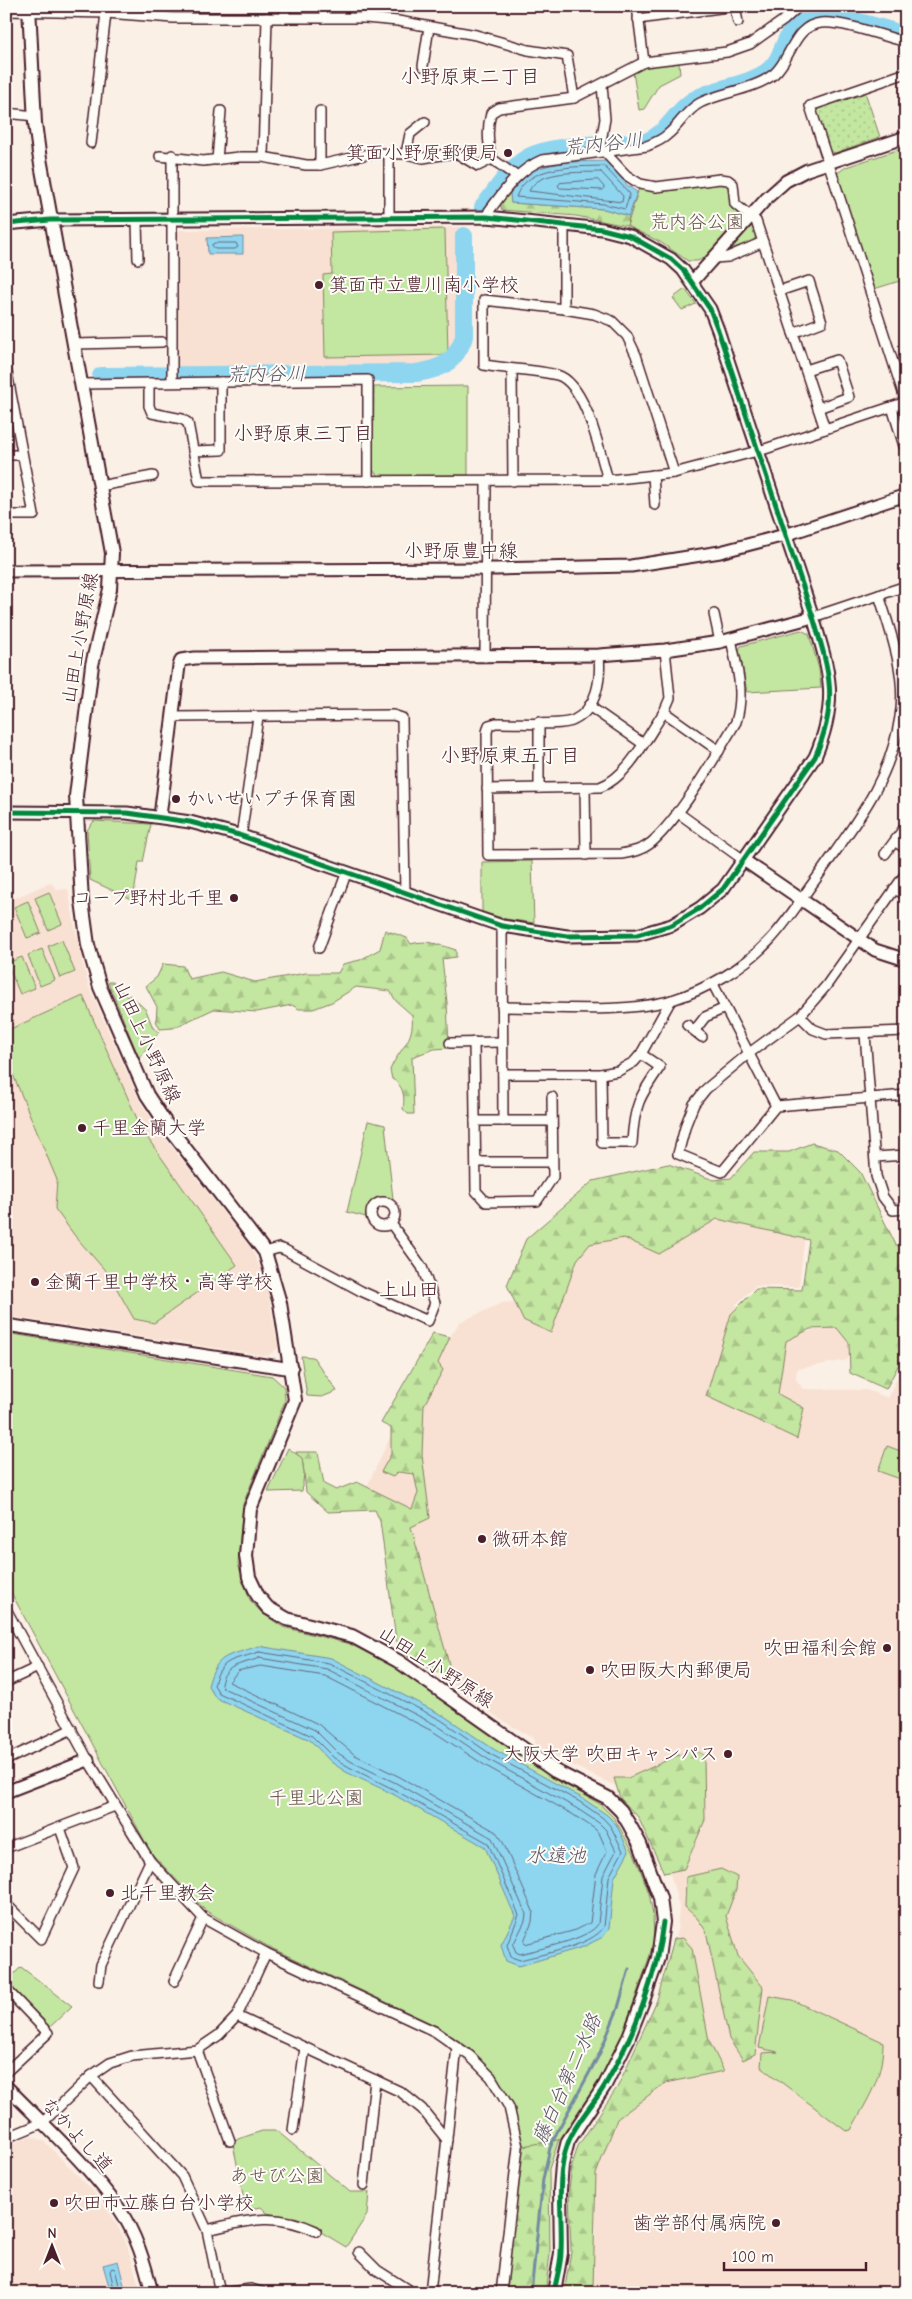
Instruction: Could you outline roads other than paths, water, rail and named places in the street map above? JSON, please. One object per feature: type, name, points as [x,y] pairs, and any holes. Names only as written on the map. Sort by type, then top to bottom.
[{"type":"main road","name":"山田上小野原線","points":[[29,9],[35,116],[50,220],[112,553],[110,589],[92,665],[76,812],[88,945],[100,987],[133,1065],[156,1110],[265,1252],[280,1303],[292,1369],[295,1400],[292,1413],[250,1508],[246,1556],[249,1577],[258,1596],[268,1608],[286,1619],[352,1636],[398,1661],[555,1772],[608,1798],[621,1811],[640,1844],[660,1898],[663,1922],[658,1958],[644,1998],[628,2039],[605,2085],[568,2141],[562,2165],[560,2190],[561,2253],[554,2293]]},
{"type":"street","points":[[284,18],[286,6]]},
{"type":"street","points":[[324,18],[325,6]]},
{"type":"street","points":[[365,18],[376,6]]},
{"type":"street","points":[[637,6],[644,62]]},
{"type":"street","points":[[516,176],[492,159],[489,122],[491,113],[499,108],[574,98],[644,62],[735,50],[750,44],[784,20],[799,6]]},
{"type":"street","points":[[638,19],[735,7],[738,22]]},
{"type":"street","points":[[6,11],[29,9],[106,12],[173,18],[365,18],[429,27],[476,35],[528,50],[567,56],[574,98]]},
{"type":"street","points":[[91,143],[106,12]]},
{"type":"street","points":[[263,157],[267,18]]},
{"type":"street","points":[[487,217],[489,211],[516,176],[528,166],[542,160],[602,147],[611,149],[648,146],[668,135],[698,104],[760,81],[773,74],[784,63],[796,38],[807,27],[819,23],[832,23],[906,42]]},
{"type":"street","points":[[423,66],[429,27]]},
{"type":"street","points":[[149,383],[149,406],[152,413],[182,419],[188,424],[199,481],[486,482],[608,480],[674,473],[758,451],[906,402],[826,163],[810,106],[906,73]]},
{"type":"street","points":[[602,85],[605,120],[602,147],[632,180],[648,186],[728,180],[733,184],[735,204],[749,219],[763,242],[825,429]]},
{"type":"street","points":[[217,160],[222,111]]},
{"type":"street","points":[[320,111],[320,165]]},
{"type":"street","points":[[6,113],[35,116]]},
{"type":"street","points":[[406,154],[410,134],[424,122]]},
{"type":"street","points":[[693,281],[786,180],[826,163],[906,137]]},
{"type":"street","points":[[160,156],[203,161],[239,157],[263,157],[306,165],[320,165],[373,153],[406,154],[423,158],[458,154],[478,166],[492,159]]},
{"type":"street","points":[[389,154],[389,218]]},
{"type":"street","points":[[172,156],[172,377]]},
{"type":"street","points":[[6,224],[50,220],[137,221],[487,217],[564,224],[630,236],[670,259],[693,281],[710,309],[813,617],[827,664],[830,688],[829,714],[824,735],[815,757],[745,861],[723,889],[700,908],[672,925],[637,935],[567,936],[502,926],[346,874],[239,835],[160,816],[76,812],[6,812]]},
{"type":"street","points":[[137,221],[138,259]]},
{"type":"street","points":[[564,224],[564,308]]},
{"type":"street","points":[[714,258],[728,257],[763,242]]},
{"type":"street","points":[[779,291],[809,281],[822,322],[793,333]]},
{"type":"street","points":[[608,480],[583,402],[573,384],[558,376],[484,365],[484,300],[564,308],[594,314],[612,321],[627,336],[636,355],[674,473]]},
{"type":"street","points":[[74,344],[162,342]]},
{"type":"street","points":[[806,370],[837,360],[849,397],[818,408]]},
{"type":"street","points":[[6,367],[10,408],[34,515],[6,515]]},
{"type":"street","points":[[512,370],[513,481]]},
{"type":"street","points":[[81,384],[149,383],[172,377],[221,382],[368,380],[368,481]]},
{"type":"street","points":[[193,450],[221,450],[221,382]]},
{"type":"street","points":[[892,407],[904,446]]},
{"type":"street","points":[[6,455],[22,455]]},
{"type":"street","points":[[653,475],[655,506]]},
{"type":"street","points":[[100,486],[153,476]]},
{"type":"street","points":[[485,657],[486,482]]},
{"type":"street","name":"小野原豊中線","points":[[6,572],[485,569],[631,566],[720,552],[786,535],[906,495]]},
{"type":"street","points":[[160,816],[178,666],[181,660],[214,658],[599,655],[665,650],[725,640],[813,617],[906,586]]},
{"type":"street","points":[[502,1007],[619,1007],[671,1000],[713,984],[749,959],[769,942],[801,901],[868,805],[884,777],[893,752],[901,715],[901,688],[892,634],[879,595]]},
{"type":"street","points":[[599,655],[599,686],[589,706],[575,720],[562,723],[538,722],[488,725],[488,855],[621,854],[640,850],[652,842],[677,812],[719,751],[736,722],[741,706],[742,690],[714,614]]},
{"type":"street","points":[[487,789],[600,788],[612,783],[622,774],[664,712],[670,698],[665,650]]},
{"type":"street","points":[[589,706],[642,743]]},
{"type":"street","points":[[664,712],[719,751]]},
{"type":"street","points":[[172,717],[393,715],[402,718],[405,893]]},
{"type":"street","points":[[239,835],[242,830],[258,717]]},
{"type":"street","points":[[538,722],[539,788]]},
{"type":"street","points":[[585,788],[586,855]]},
{"type":"street","points":[[677,812],[859,941],[875,950],[906,960]]},
{"type":"street","points":[[885,854],[896,842],[905,827]]},
{"type":"street","points":[[896,842],[906,849]]},
{"type":"street","points":[[906,873],[826,986],[800,1016],[748,1054],[706,1089],[694,1104],[686,1124],[678,1154],[722,1172],[776,1106],[906,1095]]},
{"type":"street","points":[[319,948],[346,874]]},
{"type":"street","points":[[894,889],[906,895]]},
{"type":"street","points":[[502,926],[503,1121]]},
{"type":"street","points":[[713,984],[776,1106]]},
{"type":"street","points":[[503,1074],[601,1074],[618,1071],[634,1062],[642,1054],[671,1000]]},
{"type":"street","points":[[702,1037],[691,1028],[705,1017],[725,1008]]},
{"type":"street","points":[[800,1016],[813,1029],[826,1034],[865,1034],[906,1030]]},
{"type":"street","points":[[865,1034],[876,1176],[883,1196],[893,1210],[906,1209]]},
{"type":"street","points":[[474,1042],[476,1192],[486,1202],[537,1201],[552,1177],[552,1097]]},
{"type":"street","points":[[450,1043],[502,1042]]},
{"type":"street","points":[[601,1074],[602,1143],[632,1142],[634,1114],[641,1094],[660,1067],[642,1054]]},
{"type":"street","points":[[475,1121],[552,1121]]},
{"type":"street","points":[[875,1157],[906,1155]]},
{"type":"street","points":[[476,1162],[552,1162]]},
{"type":"street","points":[[265,1252],[279,1248],[285,1250],[361,1292],[428,1321],[435,1303],[422,1267],[392,1225]]},
{"type":"street","points":[[6,1325],[292,1369]]},
{"type":"street","points":[[6,1609],[88,1760],[150,1861],[203,1918],[266,1953],[436,2032],[470,2056],[491,2077],[508,2108],[518,2147],[501,2293]]},
{"type":"street","points":[[6,1682],[38,1667]]},
{"type":"street","points":[[6,1760],[72,1729]]},
{"type":"street","points":[[6,1792],[88,1760]]},
{"type":"street","points":[[6,1848],[115,1806]]},
{"type":"street","points":[[6,1904],[41,1940],[74,1868],[60,1828]]},
{"type":"street","points":[[99,1981],[101,1965],[150,1861]]},
{"type":"street","points":[[174,1981],[203,1918]]},
{"type":"street","points":[[6,2138],[42,2123],[91,2076],[110,2063],[132,2056],[197,2050],[219,2035],[237,2016],[266,1953]]},
{"type":"street","points":[[6,1989],[48,2033],[6,2072]]},
{"type":"street","points":[[237,2016],[401,2092],[422,2109],[447,2140]]},
{"type":"street","points":[[430,2293],[457,2047]]},
{"type":"street","points":[[293,2130],[305,2048]]},
{"type":"street","points":[[197,2050],[230,2140]]},
{"type":"street","points":[[91,2076],[182,2176],[207,2230],[221,2293],[251,2289],[264,2293]]},
{"type":"street","points":[[364,2185],[375,2080]]},
{"type":"street","name":"なかよし道","points":[[6,2086],[99,2184],[119,2208],[144,2261],[152,2293]]},
{"type":"street","points":[[207,2230],[256,2218],[276,2218],[299,2223],[316,2231]]},
{"type":"street","points":[[359,2252],[377,2270],[412,2293]]},
{"type":"water","points":[[607,161],[628,186],[637,192],[629,216],[604,209],[511,203],[510,193],[524,178],[542,167],[560,163]]},
{"type":"water","points":[[243,237],[243,254],[208,254],[207,238]]},
{"type":"water","name":"水遠池","points":[[258,1646],[331,1658],[444,1716],[495,1750],[582,1798],[607,1815],[616,1824],[629,1851],[614,1878],[609,1929],[603,1937],[583,1947],[519,1966],[506,1961],[501,1945],[515,1916],[485,1847],[391,1793],[346,1772],[331,1762],[310,1740],[216,1698],[208,1686],[220,1661],[232,1654]]},
{"type":"water","points":[[118,2261],[126,2293],[111,2293],[103,2265]]},
{"type":"waterway","name":"荒内谷川","points":[[483,207],[514,168],[527,158],[538,153],[552,149],[584,145],[646,142],[654,138],[661,133],[681,110],[694,100],[712,92],[751,80],[768,71],[778,59],[789,35],[799,25],[812,19],[843,19],[906,35]]},
{"type":"waterway","name":"荒内谷川","points":[[101,376],[416,373],[440,367],[452,359],[464,337],[464,236]]},
{"type":"waterway","name":"藤白台第二水路","points":[[531,2293],[543,2179],[550,2148],[599,2055],[618,2008],[629,1969]]},
{"type":"place","name":"箕面小野原郵便局","points":[[508,153]]},
{"type":"place","name":"箕面市立豊川南小学校","points":[[319,285]]},
{"type":"place","name":"かいせいプチ保育園","points":[[176,799]]},
{"type":"place","name":"コープ野村北千里","points":[[234,898]]},
{"type":"place","name":"千里金蘭大学","points":[[82,1128]]},
{"type":"place","name":"金蘭千里中学校・高等学校","points":[[35,1282]]},
{"type":"place","name":"微研本館","points":[[482,1539]]},
{"type":"place","name":"吹田福利会館","points":[[887,1648]]},
{"type":"place","name":"吹田阪大内郵便局","points":[[590,1670]]},
{"type":"place","name":"大阪大学 吹田キャンパス","points":[[728,1754]]},
{"type":"place","name":"北千里教会","points":[[110,1893]]},
{"type":"place","name":"吹田市立藤白台小学校","points":[[54,2203]]},
{"type":"place","name":"歯学部付属病院","points":[[776,2223]]},
{"type":"district","name":"小野原東二丁目","points":[[470,76]]},
{"type":"district","name":"小野原東三丁目","points":[[303,433]]},
{"type":"district","name":"小野原東五丁目","points":[[510,755]]},
{"type":"district","name":"上山田","points":[[409,1289]]},
{"type":"park label","name":"荒内谷公園","points":[[697,222]]},
{"type":"park label","name":"千里北公園","points":[[316,1798]]},
{"type":"park label","name":"あせび公園","points":[[277,2176]]}]
